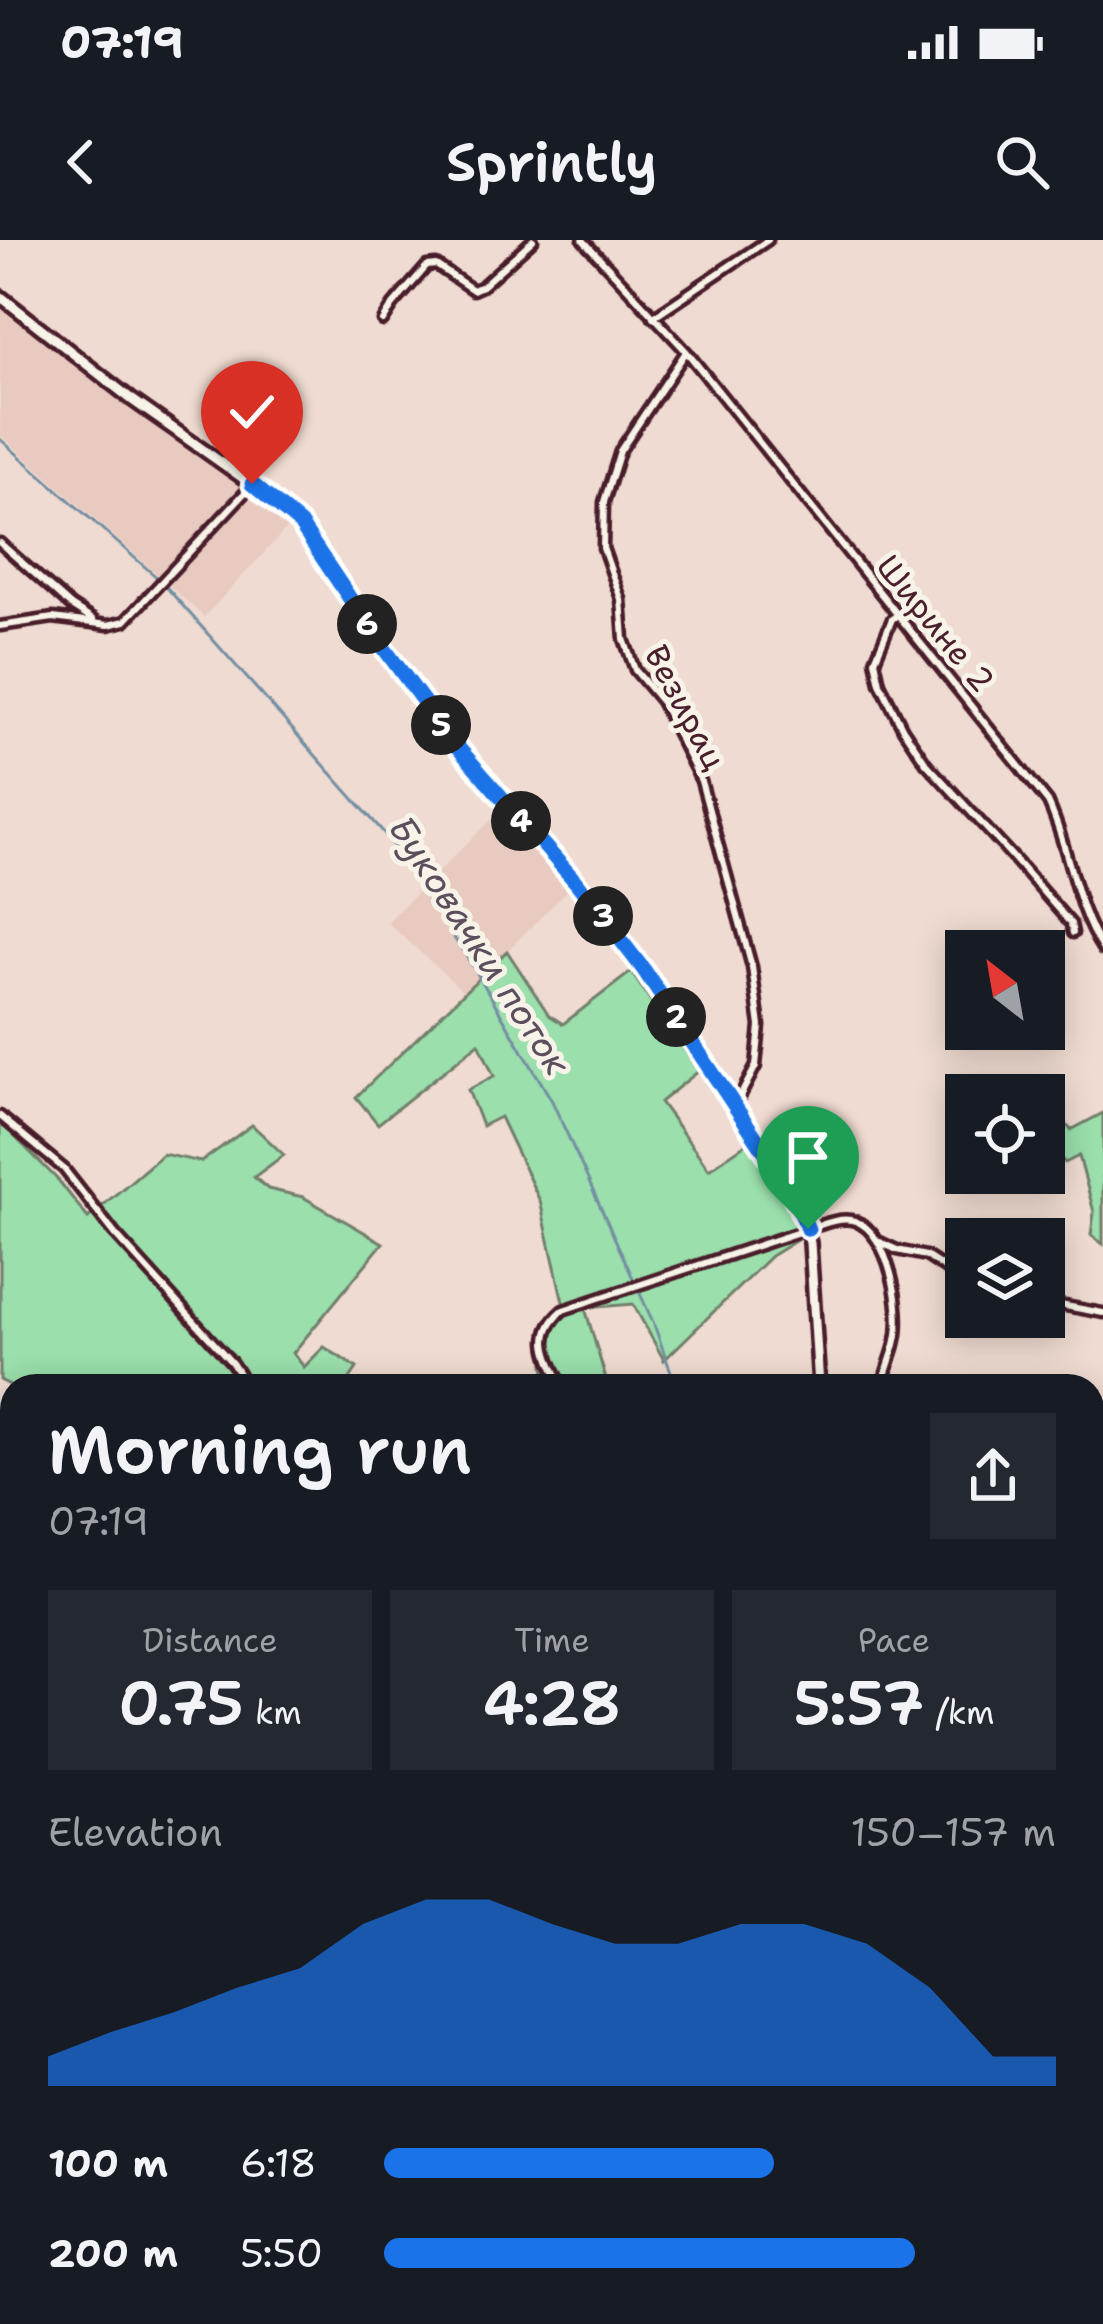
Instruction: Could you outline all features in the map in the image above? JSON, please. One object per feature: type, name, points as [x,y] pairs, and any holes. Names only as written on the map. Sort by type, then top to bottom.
[{"type":"street","points":[[383,321],[427,266],[436,265],[473,290],[532,240]]},
{"type":"street","points":[[583,240],[686,351]]},
{"type":"street","points":[[653,317],[768,240]]},
{"type":"street","points":[[0,296],[131,400],[252,484],[308,534],[366,624],[454,743],[566,870],[644,970],[790,1189],[808,1229],[817,1374]]},
{"type":"street","name":"Ширине 2","points":[[686,351],[1048,802],[1082,906],[1103,950]]},
{"type":"street","name":"Везирац","points":[[686,351],[620,451],[604,502],[603,548],[621,599],[624,639],[635,670],[661,701],[701,781],[752,967],[758,1046],[755,1066],[735,1106]]},
{"type":"street","points":[[0,626],[53,618],[107,625],[125,621],[252,484]]},
{"type":"street","points":[[0,543],[96,622]]},
{"type":"street","points":[[897,615],[875,660],[880,683],[903,729],[926,763],[1071,924],[1072,933]]},
{"type":"street","points":[[0,1115],[64,1168],[115,1234],[239,1374]]},
{"type":"street","points":[[557,1374],[545,1333],[563,1310],[830,1222],[855,1221],[877,1240],[926,1256],[945,1268]]},
{"type":"street","points":[[877,1240],[898,1305],[896,1343],[887,1374]]},
{"type":"street","points":[[1065,1306],[1103,1313]]},
{"type":"shaded area","points":[[0,302],[128,403],[245,485],[159,576],[0,435]]},
{"type":"shaded area","points":[[251,490],[292,523],[204,617],[165,582]]},
{"type":"shaded area","points":[[497,814],[568,890],[465,993],[387,922]]},
{"type":"green space","points":[[507,951],[549,1015],[563,1024],[631,972],[699,1071],[660,1102],[709,1169],[750,1141],[787,1201],[800,1238],[771,1256],[664,1360],[633,1304],[585,1308],[604,1374],[545,1374],[543,1351],[552,1322],[566,1315],[540,1201],[500,1117],[482,1126],[468,1090],[494,1076],[479,1043],[378,1124],[356,1097]]},
{"type":"green space","points":[[1103,1113],[1103,1244],[1091,1235],[1094,1212],[1079,1156],[1065,1163],[1065,1123],[1071,1130]]},
{"type":"green space","points":[[0,1122],[59,1181],[88,1218],[163,1154],[201,1162],[252,1125],[284,1155],[254,1177],[268,1189],[303,1197],[383,1243],[293,1353],[304,1367],[324,1347],[357,1368],[353,1374],[0,1374]]},
{"type":"waterway","name":"Буковачки поток","points":[[0,439],[161,581],[385,834],[474,968],[552,1101],[653,1322],[672,1374]]},
{"type":"route","points":[[252,484],[300,524],[454,743],[575,881],[644,970],[790,1189],[808,1229]]}]
